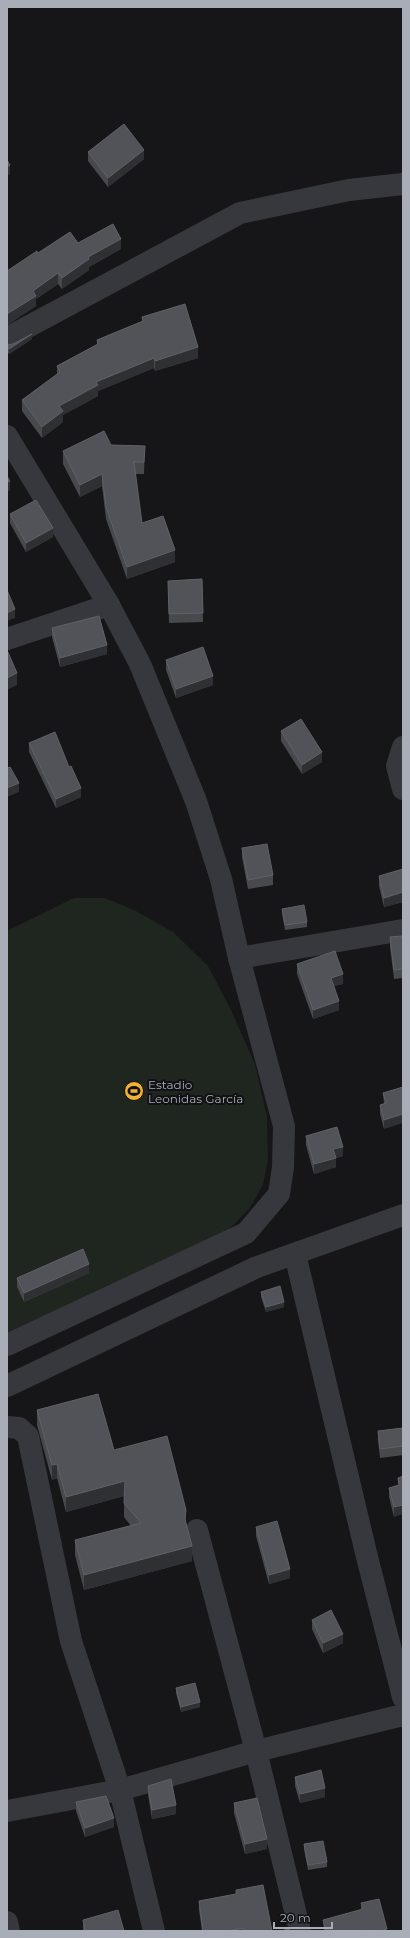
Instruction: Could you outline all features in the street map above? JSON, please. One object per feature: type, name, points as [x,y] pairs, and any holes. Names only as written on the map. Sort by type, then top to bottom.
[{"type":"street","points":[[7,338],[240,213],[349,190],[403,184]]},
{"type":"street","points":[[7,436],[109,605],[140,664],[196,802],[221,879],[239,958],[284,1126],[283,1167],[279,1194],[246,1233],[7,1345]]},
{"type":"street","points":[[7,639],[109,605]]},
{"type":"street","points":[[403,747],[397,766],[403,789]]},
{"type":"street","points":[[239,958],[403,930]]},
{"type":"street","points":[[7,1386],[257,1267],[403,1216]]},
{"type":"street","points":[[295,1254],[367,1557],[403,1696]]},
{"type":"street","points":[[7,1427],[19,1428],[28,1436],[71,1641],[120,1790],[154,1931]]},
{"type":"street","points":[[197,1530],[256,1751],[300,1931]]},
{"type":"street","points":[[7,1811],[120,1790],[256,1751],[403,1715]]},
{"type":"street","points":[[7,1922],[9,1931]]},
{"type":"shaded area","name":"Estadio Leonidas García","points":[[74,898],[105,898],[136,911],[173,932],[208,966],[231,1010],[255,1064],[267,1117],[268,1160],[263,1185],[249,1209],[228,1230],[7,1333],[7,931]]},
{"type":"building","points":[[124,124],[144,150],[108,178],[88,152]]},
{"type":"building","points":[[7,160],[10,165],[7,167]]},
{"type":"building","points":[[113,224],[121,239],[88,257],[89,259],[62,278],[58,273],[33,291],[36,296],[7,314],[7,271],[37,251],[38,253],[70,232],[78,243]]},
{"type":"building","points":[[185,304],[198,347],[155,361],[154,358],[96,382],[98,385],[59,406],[63,411],[42,427],[22,400],[60,372],[57,366],[98,344],[97,340],[143,321],[142,317]]},
{"type":"building","points":[[32,334],[9,349],[7,346],[7,345],[13,344]]},
{"type":"building","points":[[104,431],[111,445],[145,446],[144,462],[134,462],[142,523],[163,516],[175,550],[127,567],[106,507],[102,474],[80,485],[63,451]]},
{"type":"building","points":[[36,500],[53,528],[26,543],[10,514]]},
{"type":"building","points":[[202,579],[203,613],[169,614],[168,581]]},
{"type":"building","points":[[7,590],[15,609],[7,613]]},
{"type":"building","points":[[99,616],[107,645],[60,658],[52,628]]},
{"type":"building","points":[[203,647],[213,676],[176,689],[166,660]]},
{"type":"building","points":[[7,650],[17,673],[7,678]]},
{"type":"building","points":[[301,719],[322,752],[302,765],[281,731]]},
{"type":"building","points":[[55,732],[69,767],[71,766],[81,788],[56,799],[29,743]]},
{"type":"building","points":[[10,767],[19,783],[7,788],[7,768]]},
{"type":"building","points":[[267,844],[273,875],[248,880],[242,848]]},
{"type":"building","points":[[403,869],[403,892],[384,898],[379,876]]},
{"type":"building","points":[[304,905],[307,922],[285,925],[282,909]]},
{"type":"building","points":[[403,936],[403,969],[394,970],[390,937]]},
{"type":"building","points":[[335,951],[343,974],[331,978],[339,1001],[313,1010],[297,964]]},
{"type":"building","points":[[403,1087],[403,1114],[384,1120],[380,1105],[386,1103],[383,1093]]},
{"type":"building","points":[[337,1127],[343,1147],[333,1149],[336,1158],[314,1164],[306,1136]]},
{"type":"building","points":[[83,1249],[89,1264],[24,1293],[17,1278]]},
{"type":"building","points":[[280,1286],[284,1302],[266,1307],[261,1292]]},
{"type":"building","points":[[98,1394],[114,1450],[167,1436],[186,1510],[185,1519],[192,1546],[84,1575],[75,1540],[141,1523],[124,1503],[125,1481],[66,1497],[57,1464],[52,1465],[37,1410]]},
{"type":"building","points":[[403,1428],[403,1446],[380,1449],[378,1431]]},
{"type":"building","points":[[403,1476],[403,1505],[394,1507],[389,1488],[399,1485],[398,1478]]},
{"type":"building","points":[[277,1521],[290,1569],[269,1575],[256,1527]]},
{"type":"building","points":[[331,1610],[343,1634],[323,1643],[312,1620]]},
{"type":"building","points":[[195,1683],[200,1702],[181,1707],[176,1688]]},
{"type":"building","points":[[321,1770],[325,1788],[300,1794],[295,1777]]},
{"type":"building","points":[[171,1779],[176,1805],[152,1810],[148,1786]]},
{"type":"building","points":[[106,1796],[114,1818],[85,1828],[76,1802]]},
{"type":"building","points":[[257,1798],[267,1839],[245,1844],[234,1803]]},
{"type":"building","points":[[323,1841],[327,1862],[308,1865],[304,1844]]},
{"type":"building","points":[[263,1885],[272,1931],[244,1931],[244,1928],[227,1931],[203,1931],[199,1901],[236,1894],[236,1890]]},
{"type":"building","points":[[379,1899],[387,1929],[380,1931],[326,1931],[323,1920],[363,1909],[361,1903]]},
{"type":"building","points":[[118,1910],[124,1931],[85,1931],[83,1920]]},
{"type":"place","name":"Estadio Leonidas García","points":[[134,1091]]}]
